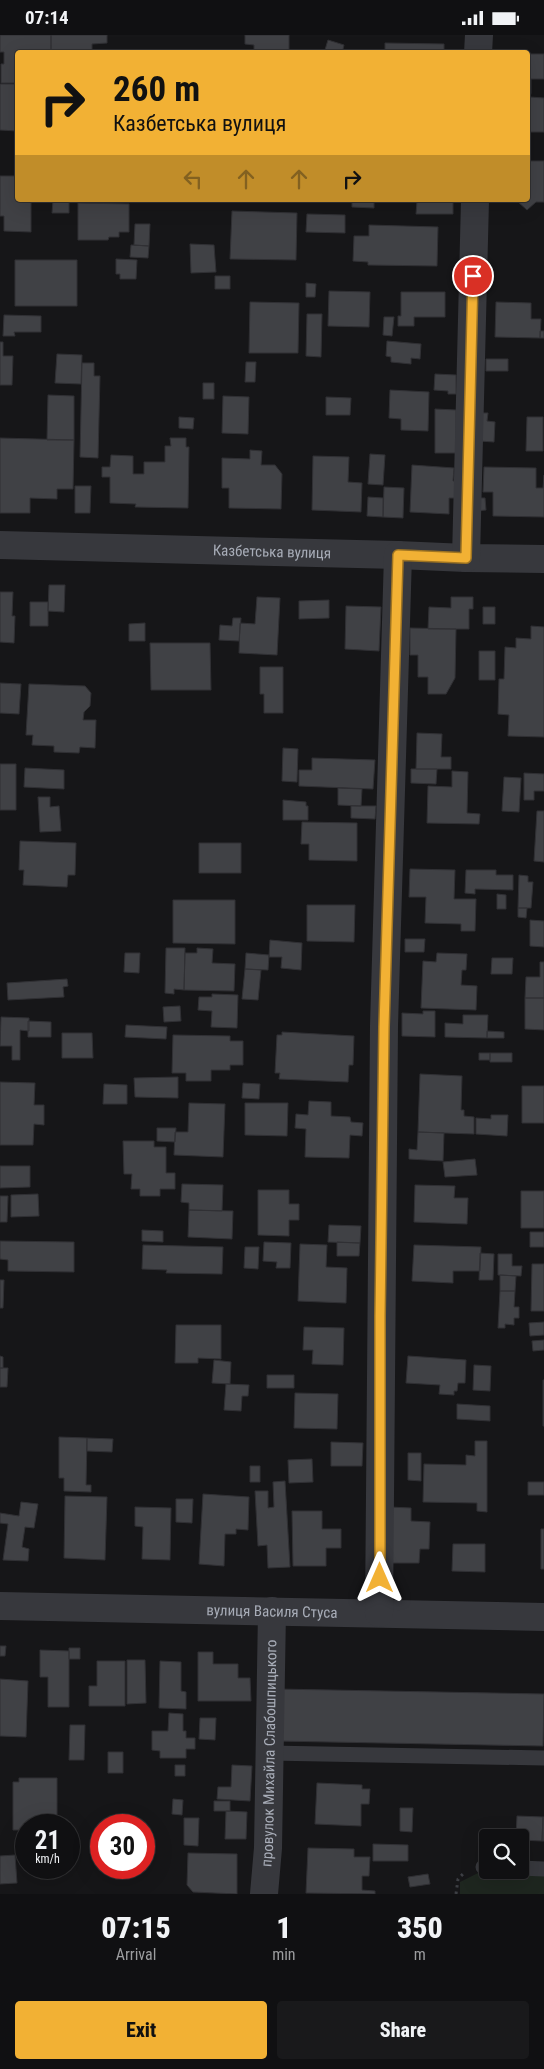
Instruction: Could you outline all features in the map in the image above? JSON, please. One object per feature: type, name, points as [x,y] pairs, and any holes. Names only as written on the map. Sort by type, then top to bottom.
[{"type":"street","points":[[478,50],[479,35]]},
{"type":"street","points":[[466,558],[475,202]]},
{"type":"street","name":"Казбетська вулиця","points":[[0,545],[544,559]]},
{"type":"street","points":[[379,1613],[384,1027],[398,555]]},
{"type":"street","name":"вулиця Василя Стуса","points":[[0,1606],[544,1617]]},
{"type":"street","name":"провулок Михайла Слабошпицького","points":[[264,1894],[268,1848],[272,1611]]},
{"type":"lane","points":[[269,1753],[544,1758]]},
{"type":"lane","points":[[529,1868],[544,1869]]},
{"type":"shaded area","points":[[479,1872],[479,1879],[529,1879],[529,1874],[544,1875],[544,1894],[460,1894],[460,1882]]},
{"type":"building","points":[[0,35],[51,35],[51,50],[15,50],[15,83],[1,83],[1,64],[4,64],[4,52],[0,52]]},
{"type":"building","points":[[51,35],[107,35],[107,43],[92,44],[92,50],[51,50]]},
{"type":"building","points":[[245,35],[289,35],[289,50],[254,50],[254,45],[245,44]]},
{"type":"building","points":[[328,40],[344,45],[343,50],[325,50]]},
{"type":"building","points":[[385,43],[444,44],[444,50],[385,50]]},
{"type":"building","points":[[530,54],[544,54],[544,79],[531,79],[531,93]]},
{"type":"building","points":[[0,84],[15,84],[15,131],[0,130]]},
{"type":"building","points":[[530,97],[544,98],[544,132],[530,132]]},
{"type":"building","points":[[530,161],[544,161],[544,202],[536,202],[527,210],[518,202],[530,202]]},
{"type":"building","points":[[0,176],[15,176],[15,202],[31,202],[31,232],[4,231],[4,216],[0,216]]},
{"type":"building","points":[[53,202],[69,202],[69,213],[52,213]]},
{"type":"building","points":[[352,202],[374,202],[374,208],[352,207]]},
{"type":"building","points":[[417,202],[453,202],[453,214],[416,214]]},
{"type":"building","points":[[78,203],[129,204],[129,232],[119,232],[119,237],[109,237],[108,240],[78,240]]},
{"type":"building","points":[[232,211],[297,213],[296,260],[230,259]]},
{"type":"building","points":[[307,214],[345,215],[345,233],[306,232]]},
{"type":"building","points":[[135,224],[150,224],[149,246],[134,245]]},
{"type":"building","points":[[369,225],[438,227],[437,266],[368,265],[368,262],[353,261],[354,236],[369,236]]},
{"type":"building","points":[[190,244],[214,245],[216,272],[191,273]]},
{"type":"building","points":[[131,245],[149,246],[148,258],[130,257]]},
{"type":"building","points":[[116,259],[137,260],[136,279],[120,279],[120,274],[116,274]]},
{"type":"building","points":[[15,260],[77,260],[77,306],[15,306]]},
{"type":"building","points":[[215,276],[230,276],[230,289],[215,289]]},
{"type":"building","points":[[306,283],[316,284],[315,297],[306,297]]},
{"type":"building","points":[[329,291],[370,292],[369,327],[328,326]]},
{"type":"building","points":[[401,292],[445,292],[445,317],[414,317],[414,326],[398,326],[398,316],[401,316]]},
{"type":"building","points":[[250,302],[299,303],[298,353],[249,353]]},
{"type":"building","points":[[496,302],[531,303],[531,319],[541,319],[540,338],[495,337]]},
{"type":"building","points":[[307,314],[322,314],[321,357],[306,356]]},
{"type":"building","points":[[4,315],[41,316],[41,332],[14,332],[15,336],[3,336]]},
{"type":"building","points":[[384,317],[394,317],[392,336],[383,335]]},
{"type":"building","points":[[540,331],[544,331],[544,338],[540,338]]},
{"type":"building","points":[[387,341],[421,344],[420,359],[411,358],[411,364],[391,362],[391,357],[386,356]]},
{"type":"building","points":[[0,342],[3,342],[3,356],[13,356],[12,385],[0,385]]},
{"type":"building","points":[[57,354],[82,355],[81,384],[55,383]]},
{"type":"building","points":[[486,359],[508,359],[508,371],[486,371]]},
{"type":"building","points":[[246,362],[256,362],[255,382],[245,382]]},
{"type":"building","points":[[82,363],[94,363],[94,376],[100,376],[98,458],[80,457]]},
{"type":"building","points":[[435,374],[456,375],[456,394],[448,394],[448,391],[434,390]]},
{"type":"building","points":[[203,383],[214,383],[214,399],[203,399]]},
{"type":"building","points":[[390,390],[429,392],[428,431],[401,430],[401,419],[389,418]]},
{"type":"building","points":[[48,395],[74,396],[74,440],[47,440]]},
{"type":"building","points":[[223,396],[249,397],[248,434],[222,433]]},
{"type":"building","points":[[326,397],[351,398],[350,415],[326,415]]},
{"type":"building","points":[[435,409],[456,410],[456,453],[435,453]]},
{"type":"building","points":[[479,413],[488,413],[487,421],[495,422],[494,442],[479,441]]},
{"type":"building","points":[[179,417],[194,418],[193,429],[179,428]]},
{"type":"building","points":[[527,417],[543,417],[543,451],[526,451]]},
{"type":"building","points":[[0,438],[74,440],[73,489],[57,489],[57,499],[30,498],[30,513],[0,513]]},
{"type":"building","points":[[170,438],[186,438],[186,447],[189,447],[188,508],[135,507],[136,504],[110,503],[110,477],[102,477],[102,467],[110,467],[111,455],[133,456],[133,474],[144,474],[144,462],[165,462],[165,446],[171,446]]},
{"type":"building","points":[[250,450],[262,451],[261,465],[275,465],[282,474],[281,509],[229,508],[229,488],[222,488],[222,458],[250,459]]},
{"type":"building","points":[[370,454],[385,455],[383,485],[368,484]]},
{"type":"building","points":[[313,456],[349,457],[348,482],[362,483],[361,512],[312,510]]},
{"type":"building","points":[[412,465],[454,468],[453,481],[457,481],[456,498],[449,498],[449,514],[410,512]]},
{"type":"building","points":[[484,467],[536,468],[536,488],[543,488],[544,475],[544,517],[493,516],[493,492],[483,492]]},
{"type":"building","points":[[75,486],[91,486],[90,513],[75,513]]},
{"type":"building","points":[[384,487],[404,488],[403,518],[383,517]]},
{"type":"building","points":[[368,497],[383,498],[383,517],[367,516]]},
{"type":"building","points":[[475,498],[485,498],[486,510],[475,511]]},
{"type":"building","points":[[49,585],[65,585],[64,612],[48,611]]},
{"type":"building","points":[[0,592],[13,592],[12,616],[15,616],[14,643],[0,642]]},
{"type":"building","points":[[257,597],[280,598],[277,655],[239,653],[240,623],[255,624]]},
{"type":"building","points":[[451,597],[473,597],[473,609],[469,609],[469,629],[428,629],[429,607],[451,608]]},
{"type":"building","points":[[329,600],[329,618],[299,619],[299,601]]},
{"type":"building","points":[[30,602],[48,602],[48,626],[30,626]]},
{"type":"building","points":[[346,606],[381,607],[379,651],[345,649]]},
{"type":"building","points":[[483,607],[495,607],[495,624],[483,624]]},
{"type":"building","points":[[233,618],[241,618],[239,641],[219,640],[220,625],[232,626]]},
{"type":"building","points":[[145,623],[145,641],[129,641],[129,624]]},
{"type":"building","points":[[531,626],[544,627],[544,737],[508,736],[509,715],[498,714],[499,679],[504,679],[505,647],[516,648],[516,638],[531,639]]},
{"type":"building","points":[[410,628],[456,629],[455,678],[446,694],[428,694],[428,677],[418,677],[418,655],[410,655]]},
{"type":"building","points":[[150,643],[210,643],[211,690],[151,690]]},
{"type":"building","points":[[479,651],[495,651],[495,680],[479,680]]},
{"type":"building","points":[[260,667],[283,667],[283,713],[264,713],[264,694],[260,694]]},
{"type":"building","points":[[0,683],[21,684],[19,714],[0,713]]},
{"type":"building","points":[[29,684],[85,686],[91,693],[90,706],[84,712],[83,720],[96,720],[95,748],[80,747],[79,753],[54,752],[54,746],[32,745],[33,735],[26,735]]},
{"type":"building","points":[[417,733],[442,734],[441,757],[451,757],[451,769],[416,769]]},
{"type":"building","points":[[283,748],[298,749],[297,782],[282,781]]},
{"type":"building","points":[[312,758],[375,760],[373,789],[299,786],[299,770],[312,770]]},
{"type":"building","points":[[0,764],[16,764],[16,810],[0,810]]},
{"type":"building","points":[[25,768],[64,770],[64,789],[24,787]]},
{"type":"building","points":[[411,769],[437,769],[436,784],[411,783]]},
{"type":"building","points":[[452,771],[468,772],[467,813],[480,814],[479,824],[427,823],[428,786],[452,787]]},
{"type":"building","points":[[524,773],[544,774],[544,791],[534,791],[534,800],[524,800]]},
{"type":"building","points":[[504,777],[521,778],[519,812],[502,811]]},
{"type":"building","points":[[338,788],[362,789],[361,806],[338,805]]},
{"type":"building","points":[[38,797],[50,797],[50,807],[59,806],[61,831],[40,832]]},
{"type":"building","points":[[283,800],[306,802],[306,806],[308,806],[308,820],[283,820]]},
{"type":"building","points":[[351,806],[376,806],[375,819],[351,818]]},
{"type":"building","points":[[537,811],[544,811],[544,862],[534,861]]},
{"type":"building","points":[[302,822],[357,823],[357,861],[309,860],[309,844],[301,844]]},
{"type":"building","points":[[20,841],[76,843],[75,875],[68,875],[67,887],[23,885],[24,870],[19,870]]},
{"type":"building","points":[[199,843],[241,843],[241,873],[199,873]]},
{"type":"building","points":[[410,869],[455,870],[454,899],[476,899],[475,931],[461,931],[461,924],[425,923],[426,897],[409,897]]},
{"type":"building","points":[[466,870],[496,870],[496,875],[513,875],[513,890],[475,889],[475,894],[465,893]]},
{"type":"building","points":[[519,875],[528,876],[528,882],[533,882],[531,908],[518,908]]},
{"type":"building","points":[[497,894],[506,895],[506,909],[497,909]]},
{"type":"building","points":[[173,900],[235,900],[235,944],[173,943]]},
{"type":"building","points":[[307,905],[355,905],[354,942],[307,941]]},
{"type":"building","points":[[518,908],[527,908],[526,918],[518,917]]},
{"type":"building","points":[[530,920],[544,921],[544,947],[530,946]]},
{"type":"building","points":[[405,939],[425,939],[424,952],[405,952]]},
{"type":"building","points":[[270,940],[302,943],[301,970],[281,968],[282,957],[269,957]]},
{"type":"building","points":[[166,948],[185,948],[184,990],[174,989],[174,994],[165,993]]},
{"type":"building","points":[[197,948],[213,949],[212,963],[235,964],[234,991],[184,990],[185,953],[197,953]]},
{"type":"building","points":[[125,953],[140,953],[139,973],[124,972]]},
{"type":"building","points":[[246,953],[269,955],[268,970],[245,969]]},
{"type":"building","points":[[437,953],[467,954],[466,970],[462,970],[461,985],[477,986],[476,1010],[421,1008],[423,961],[436,962]]},
{"type":"building","points":[[492,958],[513,958],[512,974],[491,974]]},
{"type":"building","points":[[540,962],[544,962],[544,998],[525,998],[526,977],[540,977]]},
{"type":"building","points":[[245,969],[261,970],[258,1000],[242,999]]},
{"type":"building","points":[[67,979],[68,986],[63,987],[64,997],[8,1000],[7,983]]},
{"type":"building","points":[[212,994],[238,995],[237,1028],[211,1027],[212,1011],[198,1010],[199,997],[212,997]]},
{"type":"building","points":[[525,998],[544,998],[544,1030],[525,1029]]},
{"type":"building","points":[[180,1006],[181,1021],[164,1022],[163,1007]]},
{"type":"building","points":[[423,1011],[435,1011],[435,1037],[402,1036],[402,1013],[423,1014]]},
{"type":"building","points":[[463,1015],[488,1015],[487,1038],[445,1037],[445,1023],[463,1024]]},
{"type":"building","points":[[1,1017],[29,1018],[29,1031],[20,1030],[20,1060],[12,1060],[12,1046],[0,1046]]},
{"type":"building","points":[[28,1021],[51,1022],[51,1037],[28,1037]]},
{"type":"building","points":[[126,1025],[167,1027],[166,1039],[125,1037]]},
{"type":"building","points":[[487,1031],[504,1032],[504,1038],[487,1038]]},
{"type":"building","points":[[282,1032],[354,1036],[353,1065],[349,1065],[348,1082],[279,1079],[280,1073],[275,1073],[277,1035],[282,1035]]},
{"type":"building","points":[[62,1033],[92,1033],[93,1058],[62,1058]]},
{"type":"building","points":[[173,1035],[230,1036],[230,1041],[243,1041],[243,1065],[230,1065],[230,1070],[211,1070],[211,1081],[186,1081],[186,1073],[172,1073]]},
{"type":"building","points":[[479,1053],[490,1053],[490,1060],[479,1060]]},
{"type":"building","points":[[490,1053],[512,1053],[512,1062],[490,1062]]},
{"type":"building","points":[[420,1074],[462,1076],[461,1110],[464,1110],[464,1116],[474,1117],[474,1134],[418,1132]]},
{"type":"building","points":[[178,1077],[178,1098],[135,1097],[134,1078]]},
{"type":"building","points":[[0,1082],[35,1083],[34,1105],[44,1105],[44,1125],[34,1124],[33,1145],[0,1145]]},
{"type":"building","points":[[243,1083],[260,1084],[259,1099],[242,1098]]},
{"type":"building","points":[[104,1084],[127,1085],[127,1104],[103,1104]]},
{"type":"building","points":[[522,1086],[544,1086],[544,1123],[522,1123]]},
{"type":"building","points":[[309,1101],[331,1102],[331,1116],[350,1117],[351,1122],[363,1123],[362,1136],[350,1135],[349,1158],[305,1157],[306,1129],[295,1128],[296,1114],[308,1115]]},
{"type":"building","points":[[189,1103],[225,1104],[223,1157],[174,1155],[175,1132],[188,1132]]},
{"type":"building","points":[[245,1103],[288,1103],[287,1136],[245,1135]]},
{"type":"building","points":[[491,1115],[508,1115],[507,1136],[476,1134],[476,1118],[491,1119]]},
{"type":"building","points":[[157,1128],[176,1128],[175,1142],[157,1141]]},
{"type":"building","points":[[418,1132],[444,1133],[443,1161],[409,1159],[409,1149],[417,1150]]},
{"type":"building","points":[[123,1141],[154,1141],[154,1147],[166,1147],[166,1173],[175,1173],[175,1189],[160,1189],[160,1196],[140,1196],[140,1189],[131,1189],[132,1174],[124,1174]]},
{"type":"building","points":[[475,1159],[477,1175],[445,1177],[443,1162]]},
{"type":"building","points":[[0,1166],[30,1166],[30,1187],[0,1188]]},
{"type":"building","points":[[182,1184],[223,1185],[222,1211],[189,1210],[189,1203],[181,1202]]},
{"type":"building","points":[[415,1185],[455,1186],[454,1198],[468,1198],[467,1224],[414,1222]]},
{"type":"building","points":[[258,1190],[289,1190],[289,1204],[299,1204],[299,1220],[289,1220],[289,1236],[258,1235]]},
{"type":"building","points":[[521,1191],[544,1191],[544,1228],[521,1228]]},
{"type":"building","points":[[38,1194],[39,1216],[11,1217],[11,1195]]},
{"type":"building","points":[[0,1196],[8,1196],[7,1222],[0,1222]]},
{"type":"building","points":[[189,1210],[233,1211],[232,1239],[188,1237]]},
{"type":"building","points":[[329,1225],[361,1226],[360,1243],[328,1242]]},
{"type":"building","points":[[142,1230],[163,1231],[163,1242],[142,1241]]},
{"type":"building","points":[[530,1232],[544,1232],[544,1247],[530,1247]]},
{"type":"building","points":[[0,1241],[74,1242],[74,1272],[8,1271],[8,1260],[0,1259]]},
{"type":"building","points":[[264,1242],[291,1243],[290,1268],[276,1268],[277,1262],[263,1261]]},
{"type":"building","points":[[337,1242],[360,1243],[359,1256],[337,1256]]},
{"type":"building","points":[[300,1244],[327,1245],[326,1267],[347,1268],[346,1303],[298,1301]]},
{"type":"building","points":[[143,1245],[223,1247],[222,1274],[166,1273],[167,1270],[142,1269]]},
{"type":"building","points":[[414,1245],[481,1247],[480,1271],[453,1271],[453,1283],[412,1281]]},
{"type":"building","points":[[245,1247],[259,1247],[258,1269],[244,1268]]},
{"type":"building","points":[[480,1253],[494,1254],[493,1280],[479,1280]]},
{"type":"building","points":[[498,1254],[512,1254],[512,1266],[522,1266],[521,1276],[498,1275]]},
{"type":"building","points":[[532,1264],[544,1264],[544,1311],[531,1311]]},
{"type":"building","points":[[500,1275],[516,1276],[515,1291],[500,1291]]},
{"type":"building","points":[[0,1280],[4,1280],[3,1308],[0,1308]]},
{"type":"building","points":[[500,1291],[515,1291],[514,1307],[519,1307],[519,1318],[514,1318],[514,1325],[505,1324],[505,1328],[498,1328]]},
{"type":"building","points":[[544,1322],[544,1335],[530,1336],[529,1323]]},
{"type":"building","points":[[176,1325],[221,1325],[221,1359],[198,1358],[198,1363],[175,1363]]},
{"type":"building","points":[[304,1327],[344,1328],[343,1365],[312,1364],[313,1350],[303,1350]]},
{"type":"building","points":[[544,1340],[544,1350],[533,1351],[532,1341]]},
{"type":"building","points":[[0,1356],[3,1357],[3,1368],[0,1368]]},
{"type":"building","points":[[408,1356],[466,1360],[465,1383],[458,1383],[457,1391],[454,1391],[454,1395],[439,1394],[440,1385],[406,1383]]},
{"type":"building","points":[[214,1360],[231,1362],[230,1384],[212,1383]]},
{"type":"building","points":[[474,1365],[491,1366],[490,1391],[473,1390]]},
{"type":"building","points":[[0,1368],[8,1368],[7,1387],[0,1387]]},
{"type":"building","points":[[267,1375],[294,1375],[294,1388],[267,1388]]},
{"type":"building","points":[[544,1380],[544,1426],[543,1426]]},
{"type":"building","points":[[226,1384],[249,1385],[248,1396],[242,1396],[241,1411],[224,1410]]},
{"type":"building","points":[[295,1393],[338,1394],[337,1429],[294,1428]]},
{"type":"building","points":[[457,1404],[490,1406],[490,1421],[457,1419]]},
{"type":"building","points":[[59,1437],[87,1438],[86,1485],[91,1485],[91,1492],[64,1491],[64,1478],[59,1478]]},
{"type":"building","points":[[87,1438],[113,1439],[112,1452],[87,1451]]},
{"type":"building","points":[[475,1441],[487,1441],[487,1512],[477,1511],[477,1503],[423,1502],[424,1464],[466,1465],[466,1455],[475,1456]]},
{"type":"building","points":[[331,1442],[363,1443],[362,1466],[331,1466]]},
{"type":"building","points":[[408,1453],[421,1453],[421,1481],[408,1480]]},
{"type":"building","points":[[312,1459],[313,1482],[289,1483],[288,1460]]},
{"type":"building","points":[[250,1466],[260,1466],[260,1482],[250,1482]]},
{"type":"building","points":[[285,1481],[290,1567],[268,1568],[267,1545],[258,1546],[255,1491],[268,1491],[268,1508],[274,1507],[273,1482]]},
{"type":"building","points":[[528,1482],[544,1482],[544,1495],[528,1495]]},
{"type":"building","points":[[203,1494],[249,1497],[248,1530],[236,1529],[236,1534],[225,1534],[224,1566],[199,1564]]},
{"type":"building","points":[[65,1496],[107,1497],[105,1560],[64,1558]]},
{"type":"building","points":[[176,1499],[193,1499],[192,1523],[176,1522]]},
{"type":"building","points":[[21,1502],[38,1504],[34,1528],[25,1527],[22,1547],[29,1549],[28,1561],[3,1560],[8,1524],[0,1523],[0,1513],[19,1516]]},
{"type":"building","points":[[135,1507],[171,1508],[170,1560],[142,1559],[143,1527],[135,1526]]},
{"type":"building","points":[[389,1507],[411,1508],[411,1521],[430,1522],[429,1549],[420,1549],[419,1563],[388,1563]]},
{"type":"building","points":[[292,1511],[322,1511],[322,1529],[341,1529],[341,1548],[326,1548],[326,1566],[293,1566]]},
{"type":"building","points":[[541,1529],[544,1529],[544,1569],[541,1569]]},
{"type":"building","points":[[453,1544],[485,1544],[485,1572],[452,1571]]},
{"type":"building","points":[[0,1646],[6,1646],[5,1656],[0,1656]]},
{"type":"building","points":[[69,1648],[80,1648],[80,1659],[69,1659]]},
{"type":"building","points":[[40,1650],[69,1651],[69,1707],[48,1707],[48,1677],[40,1677]]},
{"type":"building","points":[[198,1652],[213,1652],[213,1664],[238,1664],[238,1678],[250,1678],[251,1701],[198,1701]]},
{"type":"building","points":[[127,1660],[145,1660],[146,1703],[127,1704]]},
{"type":"building","points":[[97,1661],[125,1661],[125,1706],[89,1706],[89,1686],[97,1686]]},
{"type":"building","points":[[160,1661],[181,1662],[181,1691],[186,1692],[186,1709],[159,1708]]},
{"type":"building","points":[[0,1679],[28,1681],[26,1737],[0,1736]]},
{"type":"building","points":[[277,1689],[544,1694],[543,1746],[276,1741]]},
{"type":"building","points":[[169,1713],[183,1714],[183,1731],[186,1731],[186,1738],[195,1738],[195,1749],[186,1749],[186,1758],[160,1758],[160,1751],[152,1750],[152,1731],[168,1731]]},
{"type":"building","points":[[200,1718],[216,1718],[215,1740],[199,1739]]},
{"type":"building","points":[[70,1725],[85,1725],[84,1760],[69,1760]]},
{"type":"building","points":[[108,1752],[123,1752],[123,1773],[108,1773]]},
{"type":"building","points":[[175,1765],[185,1765],[185,1776],[175,1776]]},
{"type":"building","points":[[232,1765],[252,1766],[250,1801],[217,1799],[218,1787],[231,1787]]},
{"type":"building","points":[[19,1778],[57,1778],[57,1814],[15,1814],[15,1830],[13,1830],[13,1782],[19,1782]]},
{"type":"building","points":[[317,1783],[362,1785],[362,1789],[370,1789],[369,1804],[361,1804],[361,1826],[315,1824]]},
{"type":"building","points":[[173,1799],[183,1800],[182,1815],[172,1814]]},
{"type":"building","points":[[214,1801],[230,1801],[230,1811],[214,1811]]},
{"type":"building","points":[[400,1808],[413,1808],[412,1832],[400,1831]]},
{"type":"building","points":[[226,1811],[247,1812],[246,1839],[225,1839]]},
{"type":"building","points":[[517,1816],[543,1817],[542,1841],[529,1840],[529,1829],[516,1829]]},
{"type":"building","points":[[543,1817],[544,1841],[542,1841]]},
{"type":"building","points":[[184,1818],[199,1818],[198,1846],[184,1845]]},
{"type":"building","points":[[373,1844],[408,1845],[408,1861],[373,1861]]},
{"type":"building","points":[[308,1848],[354,1849],[354,1857],[370,1857],[369,1876],[362,1876],[362,1890],[375,1891],[375,1894],[306,1893]]},
{"type":"building","points":[[188,1853],[237,1854],[237,1894],[193,1892],[187,1885]]},
{"type":"building","points":[[15,1855],[15,1879],[17,1879],[17,1883],[0,1884],[0,1856]]},
{"type":"building","points":[[428,1874],[430,1884],[410,1887],[408,1877]]},
{"type":"route","points":[[380,1578],[380,1316],[384,1027],[398,555],[466,558],[473,276]]}]
